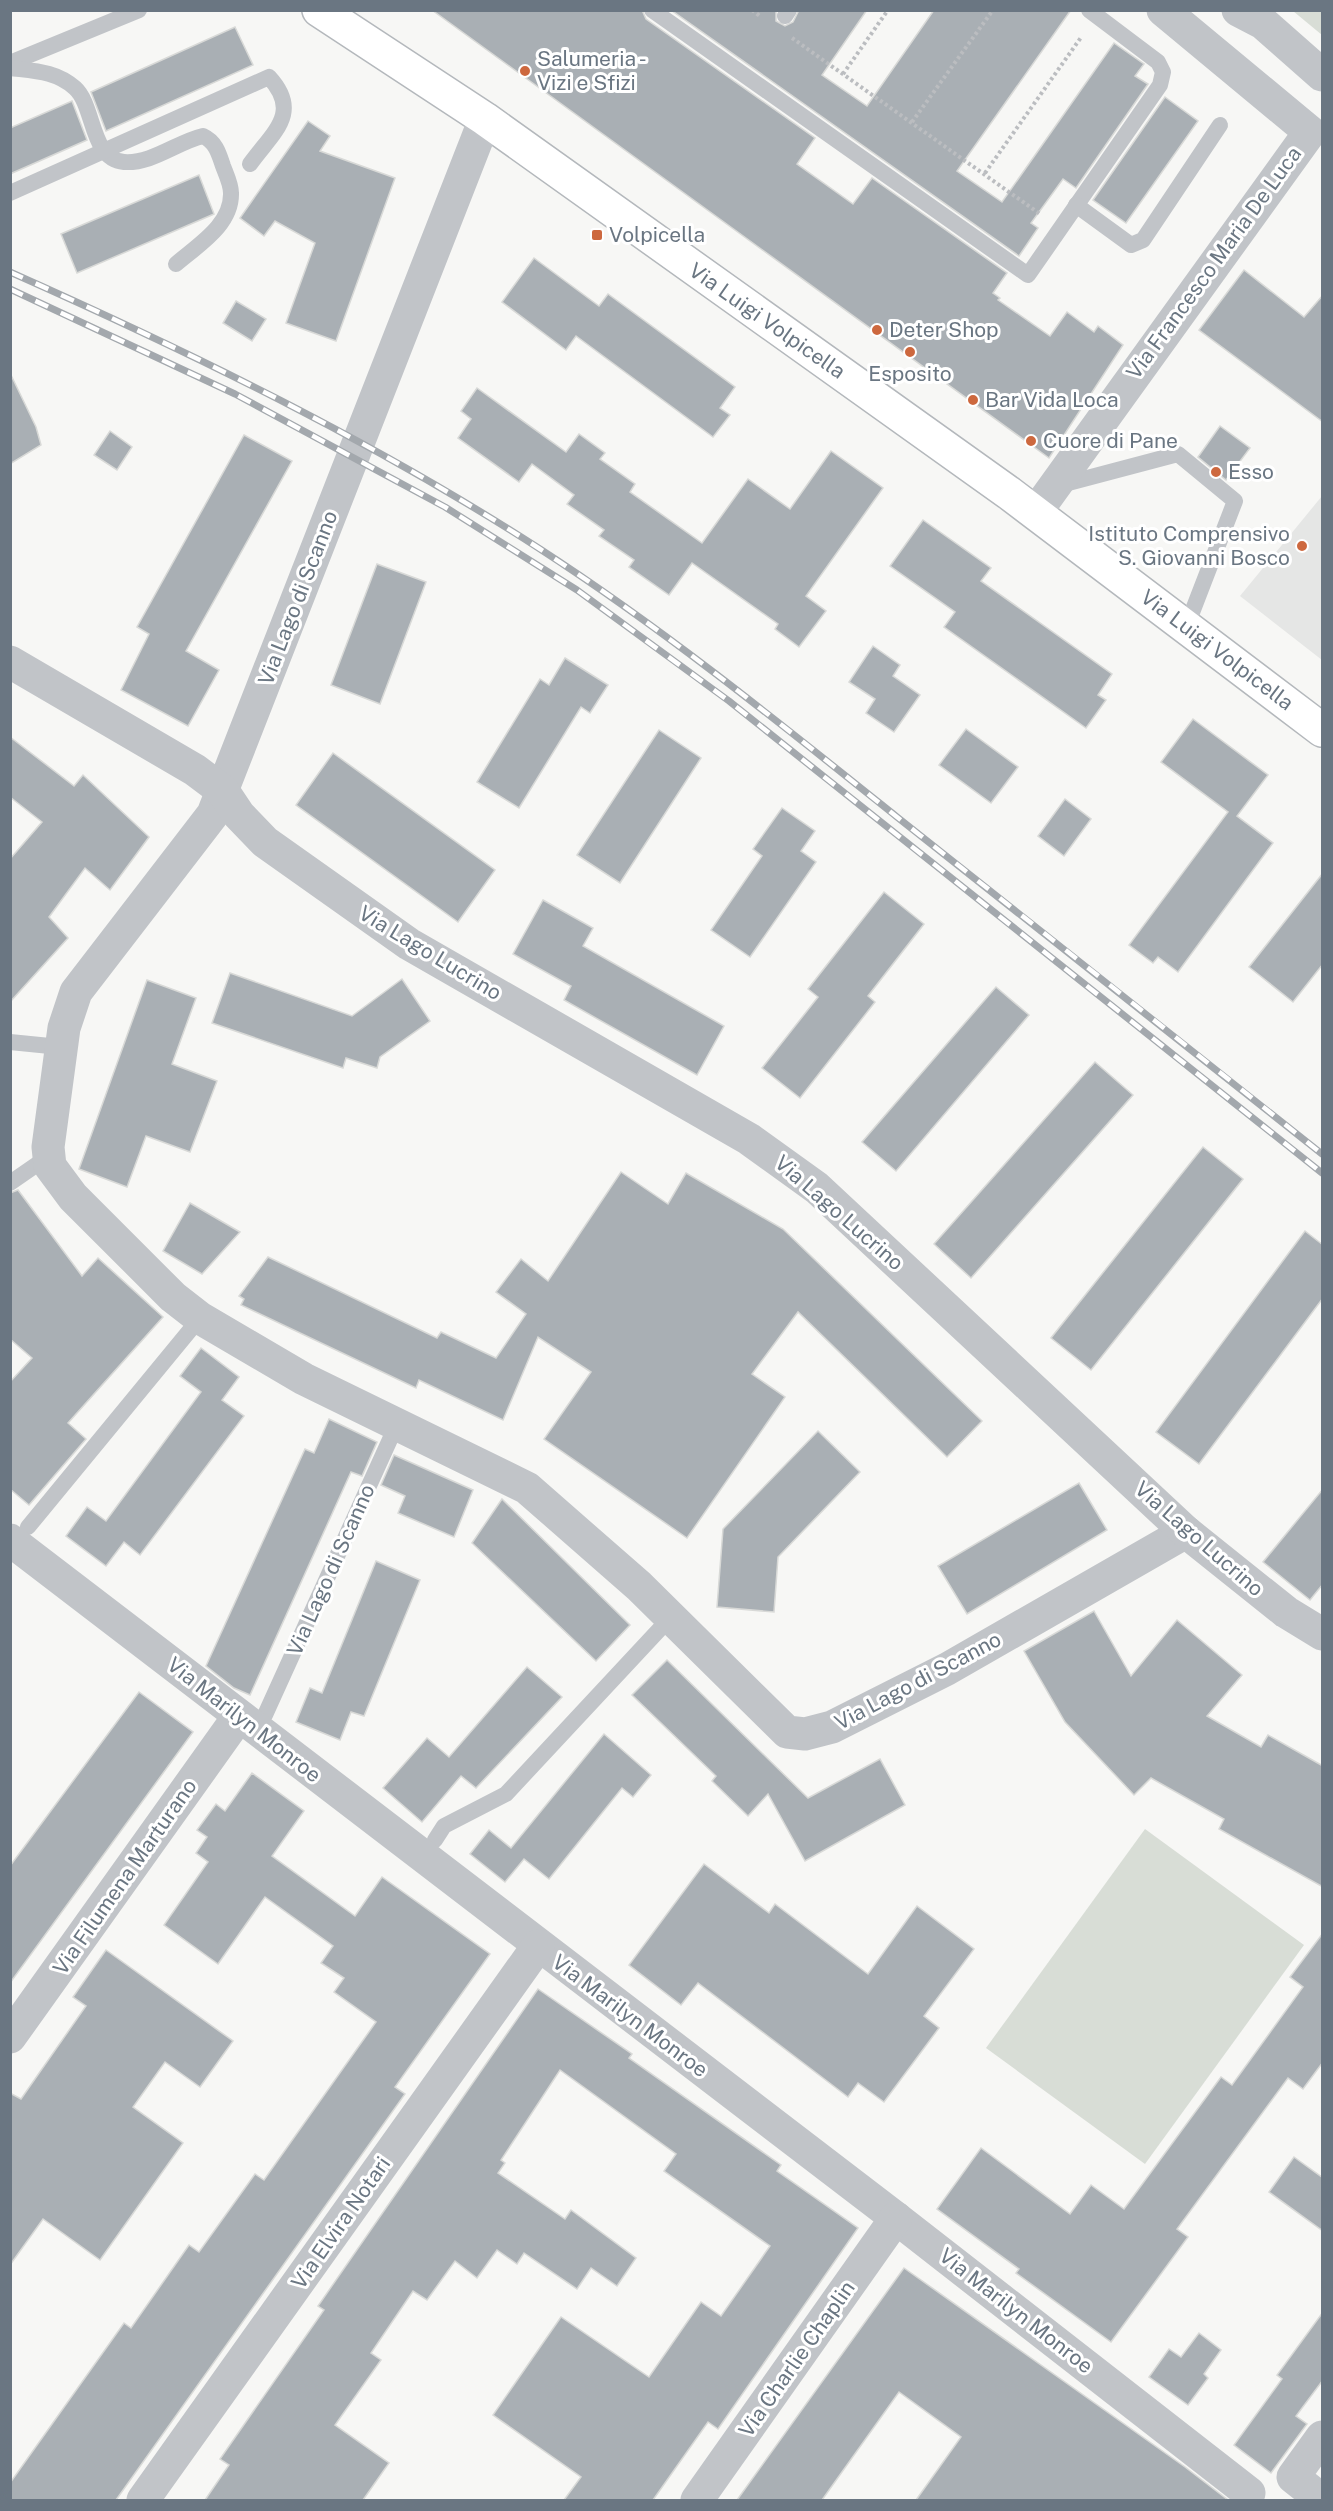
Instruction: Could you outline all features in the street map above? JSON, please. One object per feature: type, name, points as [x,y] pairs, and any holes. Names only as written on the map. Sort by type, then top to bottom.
[{"type":"street","name":"Via Luigi Volpicella","points":[[319,10],[485,119],[1044,499],[1186,628],[1323,730]]},
{"type":"street","name":"Via Francesco Maria De Luca","points":[[1044,499],[1249,213],[1310,132],[1163,10]]},
{"type":"street","points":[[1238,10],[1263,23],[1323,75]]},
{"type":"street","name":"Via Lago di Scanno","points":[[485,119],[213,814],[76,992],[63,1028],[60,1047],[48,1134],[50,1166],[73,1197],[172,1297],[200,1318],[304,1379],[527,1488],[671,1617],[787,1732],[805,1734],[832,1727],[947,1669],[1186,1532]]},
{"type":"street","name":"Via Lago Lucrino","points":[[10,662],[161,748],[223,791],[239,814],[265,842],[409,944],[749,1139],[808,1181],[1186,1532],[1286,1612],[1323,1635]]},
{"type":"street","name":"Via Marilyn Monroe","points":[[19,1533],[252,1716],[538,1946],[896,2218],[1245,2497]]},
{"type":"street","name":"Via Filumena Marturano","points":[[10,2037],[252,1716]]},
{"type":"street","name":"Via Elvira Notari","points":[[143,2500],[538,1946]]},
{"type":"street","name":"Via Charlie Chaplin","points":[[697,2500],[896,2218]]},
{"type":"street","points":[[1245,2497],[1293,2477],[1323,2437]]},
{"type":"street","points":[[1293,2477],[1323,2500]]},
{"type":"lane","points":[[10,63],[139,10]]},
{"type":"lane","points":[[652,10],[1028,275],[1160,84],[1163,72],[1158,62],[1093,13]]},
{"type":"lane","points":[[10,68],[46,72],[62,78],[78,90],[104,150],[119,160],[130,161],[156,155],[203,136],[212,142],[218,151],[231,191],[229,210],[213,232],[176,264]]},
{"type":"lane","points":[[10,193],[269,77],[284,96],[285,115],[250,164]]},
{"type":"lane","points":[[1076,205],[1131,245],[1137,244],[1143,240],[1220,125]]},
{"type":"lane","points":[[1044,499],[1178,454],[1235,501],[1186,628]]},
{"type":"lane","points":[[10,1042],[60,1047]]},
{"type":"lane","points":[[10,1183],[49,1156]]},
{"type":"lane","points":[[19,1533],[200,1318]]},
{"type":"lane","name":"Via Lago di Scanno","points":[[252,1716],[397,1424]]},
{"type":"lane","points":[[435,1840],[444,1826],[506,1794],[671,1617]]},
{"type":"path","points":[[752,10],[769,22]]},
{"type":"path","points":[[843,74],[888,10]]},
{"type":"path","points":[[912,122],[993,10]]},
{"type":"path","points":[[985,173],[1093,13]]},
{"type":"path","points":[[787,35],[985,173],[1059,228]]},
{"type":"shaded area","points":[[1293,11],[1322,11],[1322,35]]},
{"type":"shaded area","name":"Istituto Comprensivo S. Giovanni Bosco","points":[[1322,496],[1322,660],[1240,596]]},
{"type":"shaded area","points":[[1145,1829],[1304,1945],[1145,2164],[986,2048]]},
{"type":"building","points":[[432,10],[642,10],[646,19],[815,138],[797,164],[853,204],[872,178],[1007,273],[993,293],[1000,298],[998,300],[1050,336],[1067,312],[1094,332],[1098,326],[1123,345],[1049,458]]},
{"type":"building","points":[[671,10],[776,10],[776,21],[785,26],[793,22],[799,10],[867,10],[822,75],[867,106],[934,10],[1071,10],[957,171],[1002,202],[1114,43],[1144,64],[1135,76],[1148,84],[1076,188],[1063,179],[1031,223],[1038,228],[1019,256]]},
{"type":"building","points":[[235,27],[253,65],[106,131],[91,92]]},
{"type":"building","points":[[1165,97],[1198,121],[1126,223],[1093,200]]},
{"type":"building","points":[[72,101],[87,140],[10,174],[10,128]]},
{"type":"building","points":[[308,121],[330,136],[320,151],[395,178],[336,341],[286,323],[315,243],[275,221],[264,236],[240,218]]},
{"type":"building","points":[[199,175],[214,214],[77,273],[61,234]]},
{"type":"building","points":[[534,258],[599,306],[608,294],[735,387],[720,408],[730,415],[713,437],[576,336],[566,350],[502,302]]},
{"type":"building","points":[[1244,270],[1304,317],[1323,295],[1323,422],[1199,330]]},
{"type":"building","points":[[236,301],[266,319],[252,341],[223,323]]},
{"type":"building","points":[[10,373],[36,427],[41,445],[10,464]]},
{"type":"building","points":[[477,388],[566,452],[579,434],[605,453],[600,459],[635,484],[630,492],[702,543],[748,479],[790,509],[831,451],[883,488],[806,596],[826,611],[799,647],[775,629],[778,624],[692,563],[669,595],[629,567],[634,560],[599,536],[604,530],[567,504],[574,495],[532,464],[519,482],[458,438],[471,419],[461,411]]},
{"type":"building","points":[[1220,426],[1250,448],[1226,480],[1198,457]]},
{"type":"building","points":[[110,431],[132,447],[117,470],[94,455]]},
{"type":"building","points":[[244,435],[292,461],[186,651],[219,670],[188,726],[121,690],[149,634],[137,627]]},
{"type":"building","points":[[923,520],[991,568],[981,581],[1112,674],[1098,695],[1106,700],[1086,728],[944,627],[955,612],[890,566]]},
{"type":"building","points":[[377,564],[426,582],[380,704],[331,685]]},
{"type":"building","points":[[873,646],[900,665],[893,676],[920,695],[894,732],[866,713],[875,699],[849,682]]},
{"type":"building","points":[[565,658],[608,685],[590,713],[581,707],[519,808],[477,782],[540,679],[549,685]]},
{"type":"building","points":[[1193,719],[1268,775],[1237,816],[1273,843],[1178,972],[1158,957],[1153,963],[1129,945],[1228,812],[1161,762]]},
{"type":"building","points":[[966,729],[1018,767],[991,803],[939,765]]},
{"type":"building","points":[[659,730],[701,758],[620,883],[577,855]]},
{"type":"building","points":[[10,737],[74,786],[83,775],[149,837],[110,890],[85,868],[49,917],[68,938],[10,1002],[10,859],[42,822],[10,797]]},
{"type":"building","points":[[333,753],[495,870],[458,922],[296,805]]},
{"type":"building","points":[[1065,799],[1091,819],[1064,856],[1038,836]]},
{"type":"building","points":[[782,808],[815,831],[801,851],[816,862],[750,957],[711,930],[762,856],[753,849]]},
{"type":"building","points":[[1323,873],[1323,964],[1293,1002],[1249,967]]},
{"type":"building","points":[[884,892],[924,924],[868,996],[875,1002],[800,1098],[762,1068],[818,997],[808,989]]},
{"type":"building","points":[[543,900],[593,928],[583,946],[724,1026],[697,1075],[564,1000],[571,986],[513,954]]},
{"type":"building","points":[[230,973],[352,1016],[402,979],[430,1021],[380,1057],[377,1068],[346,1058],[343,1068],[212,1023]]},
{"type":"building","points":[[147,980],[196,998],[172,1064],[217,1081],[190,1152],[146,1136],[127,1187],[79,1169]]},
{"type":"building","points":[[996,987],[1029,1015],[896,1171],[862,1142]]},
{"type":"building","points":[[1095,1062],[1133,1095],[971,1278],[934,1244]]},
{"type":"building","points":[[1203,1147],[1243,1179],[1091,1370],[1051,1338]]},
{"type":"building","points":[[621,1172],[668,1204],[686,1173],[783,1229],[982,1421],[947,1457],[798,1312],[752,1374],[785,1397],[687,1538],[544,1439],[591,1372],[538,1337],[503,1420],[419,1380],[416,1388],[241,1305],[244,1299],[239,1296],[268,1257],[437,1338],[441,1332],[496,1358],[526,1314],[496,1292],[521,1259],[548,1281]]},
{"type":"building","points":[[18,1190],[82,1276],[98,1258],[163,1317],[68,1423],[86,1439],[29,1505],[10,1489],[10,1382],[32,1358],[10,1339],[10,1193]]},
{"type":"building","points":[[190,1203],[240,1232],[202,1274],[163,1251]]},
{"type":"building","points":[[1305,1231],[1323,1245],[1323,1298],[1199,1464],[1156,1432]]},
{"type":"building","points":[[201,1348],[239,1377],[222,1400],[244,1416],[140,1555],[124,1542],[106,1566],[66,1536],[87,1507],[106,1521],[201,1392],[180,1376]]},
{"type":"building","points":[[329,1419],[377,1442],[362,1476],[351,1472],[250,1695],[234,1688],[206,1666],[305,1449],[314,1453]]},
{"type":"building","points":[[818,1431],[860,1472],[778,1557],[774,1612],[717,1607],[723,1529]]},
{"type":"building","points":[[394,1455],[473,1490],[454,1537],[398,1513],[405,1496],[381,1485]]},
{"type":"building","points":[[1079,1483],[1107,1530],[967,1614],[938,1566]]},
{"type":"building","points":[[1323,1489],[1323,1584],[1310,1600],[1263,1562]]},
{"type":"building","points":[[502,1499],[630,1625],[596,1661],[472,1543]]},
{"type":"building","points":[[376,1561],[420,1580],[364,1716],[351,1712],[340,1740],[296,1722],[310,1688],[322,1693]]},
{"type":"building","points":[[1094,1611],[1131,1676],[1177,1620],[1242,1675],[1207,1716],[1261,1747],[1268,1735],[1323,1766],[1323,1887],[1219,1829],[1224,1819],[1151,1778],[1134,1795],[1065,1722],[1024,1651]]},
{"type":"building","points":[[667,1660],[808,1798],[880,1759],[905,1805],[805,1861],[768,1794],[748,1816],[712,1781],[716,1776],[632,1695]]},
{"type":"building","points":[[527,1667],[562,1697],[476,1788],[461,1776],[422,1822],[383,1788],[427,1738],[449,1757]]},
{"type":"building","points":[[139,1692],[193,1732],[10,1983],[10,1866]]},
{"type":"building","points":[[604,1734],[651,1775],[633,1797],[622,1788],[549,1879],[524,1859],[505,1882],[470,1854],[489,1830],[511,1848]]},
{"type":"building","points":[[252,1773],[304,1811],[272,1856],[355,1916],[382,1877],[490,1954],[395,2087],[405,2094],[116,2500],[10,2500],[10,2483],[124,2323],[131,2328],[189,2245],[199,2252],[255,2174],[264,2180],[376,2022],[334,1992],[344,1978],[321,1963],[333,1946],[265,1897],[218,1964],[164,1925],[208,1862],[196,1853],[207,1837],[197,1830],[216,1804],[225,1811]]},
{"type":"building","points":[[704,1864],[769,1913],[775,1904],[868,1974],[917,1906],[974,1949],[924,2016],[939,2028],[884,2102],[858,2083],[848,2097],[698,1983],[681,2005],[629,1965]]},
{"type":"building","points":[[1323,1933],[1323,2062],[1303,2089],[1288,2078],[1177,2229],[1188,2237],[1111,2342],[1016,2273],[1019,2269],[937,2209],[981,2148],[1070,2214],[1091,2185],[1124,2209],[1221,2077],[1232,2085],[1303,1987],[1290,1977]]},
{"type":"building","points":[[106,1950],[233,2041],[200,2087],[165,2062],[133,2107],[183,2143],[100,2260],[43,2219],[10,2265],[10,2093],[21,2099],[86,2006],[73,1997]]},
{"type":"building","points":[[538,1989],[632,2054],[629,2058],[781,2165],[777,2171],[858,2228],[718,2429],[708,2422],[653,2500],[564,2500],[581,2477],[493,2415],[561,2317],[649,2377],[701,2302],[721,2316],[770,2246],[664,2171],[676,2154],[560,2070],[501,2160],[505,2163],[498,2173],[565,2219],[571,2210],[636,2258],[617,2286],[591,2268],[577,2289],[524,2253],[517,2264],[497,2250],[477,2278],[455,2261],[427,2300],[413,2291],[371,2353],[381,2360],[335,2425],[389,2463],[363,2500],[205,2500],[229,2465],[220,2459],[324,2310],[318,2306]]},
{"type":"building","points":[[1294,2157],[1323,2178],[1323,2231],[1269,2192]]},
{"type":"building","points":[[904,2268],[1228,2500],[916,2500],[961,2437],[899,2392],[822,2500],[737,2500]]},
{"type":"building","points":[[1323,2312],[1323,2380],[1296,2416],[1307,2424],[1271,2473],[1234,2445],[1282,2379],[1277,2375]]},
{"type":"building","points":[[1199,2333],[1221,2350],[1204,2374],[1208,2378],[1188,2405],[1149,2377],[1169,2349],[1181,2357]]},
{"type":"railway","points":[[10,272],[146,334],[281,400],[477,509],[540,549],[632,612],[766,713],[1322,1154]]},
{"type":"railway","points":[[10,289],[235,394],[445,507],[577,590],[729,701],[1322,1173]]},
{"type":"place","name":"Salumeria - Vizi e Sfizi","points":[[525,71]]},
{"type":"place","name":"Volpicella","points":[[597,235]]},
{"type":"place","name":"Deter Shop","points":[[877,330]]},
{"type":"place","name":"Esposito","points":[[910,352]]},
{"type":"place","name":"Bar Vida Loca","points":[[973,400]]},
{"type":"place","name":"Cuore di Pane","points":[[1031,441]]},
{"type":"place","name":"Esso","points":[[1216,472]]},
{"type":"place","name":"Istituto Comprensivo S. Giovanni Bosco","points":[[1302,546]]}]
